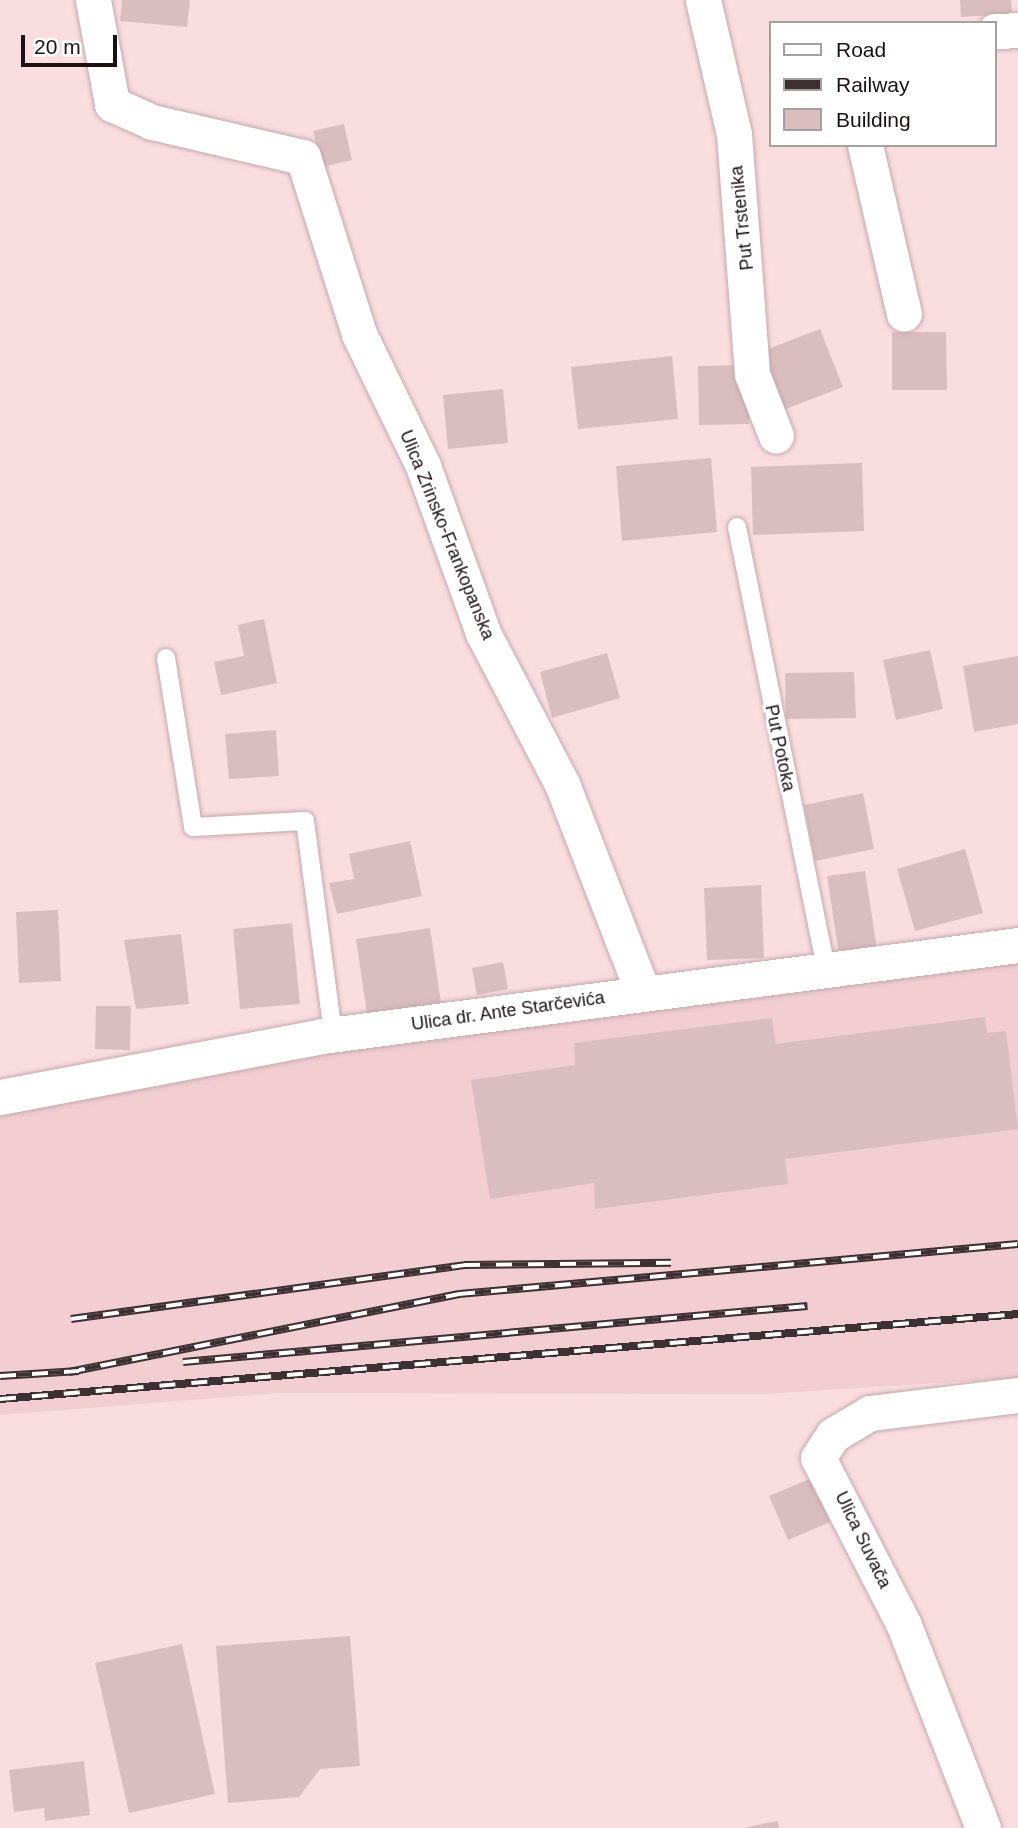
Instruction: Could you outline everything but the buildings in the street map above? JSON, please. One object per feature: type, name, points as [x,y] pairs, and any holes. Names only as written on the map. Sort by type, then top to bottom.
[{"type":"street","name":"Ulica Zrinsko-Frankopanska","points":[[93,0],[112,104],[152,122],[303,157],[359,334],[423,466],[483,633],[562,784],[643,993]]},
{"type":"street","name":"Put Trstenika","points":[[703,0],[734,134],[752,374],[776,436]]},
{"type":"street","points":[[997,31],[1018,30]]},
{"type":"street","points":[[865,147],[904,314]]},
{"type":"street","name":"Ulica dr. Ante Starčevića","points":[[0,1097],[332,1035],[1018,945]]},
{"type":"street","name":"Ulica Suvača","points":[[983,1828],[904,1625],[818,1458],[833,1435],[870,1413],[1018,1395]]},
{"type":"lane","name":"Put Potoka","points":[[737,527],[825,970]]},
{"type":"lane","points":[[166,658],[193,827],[305,821],[332,1035]]},
{"type":"shaded area","points":[[1018,956],[1018,1378],[764,1394],[278,1393],[0,1415],[0,1113],[299,1058]]},
{"type":"railway","points":[[69,1372],[459,1294],[1018,1244]]},
{"type":"railway","points":[[71,1319],[464,1265],[671,1263]]},
{"type":"railway","points":[[183,1362],[807,1306]]},
{"type":"railway","points":[[0,1399],[1018,1314]]},
{"type":"railway","points":[[0,1376],[79,1371]]}]
